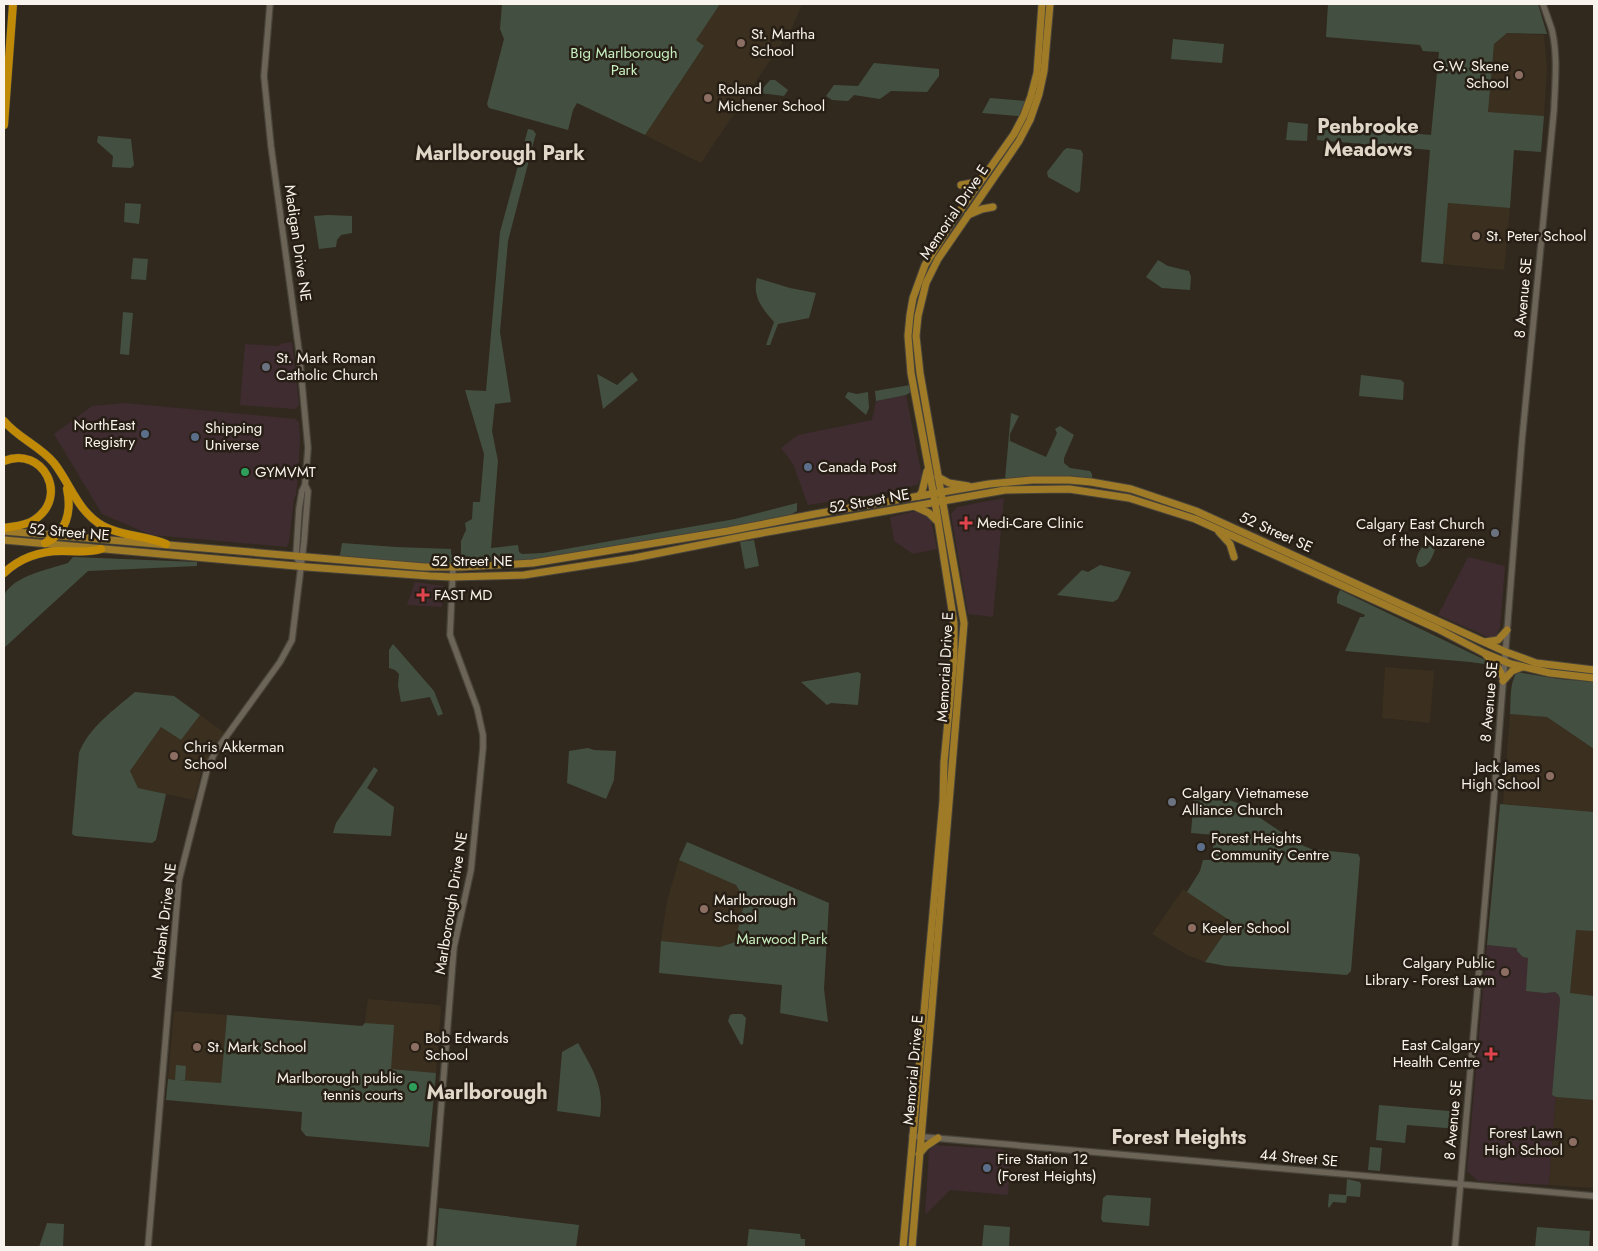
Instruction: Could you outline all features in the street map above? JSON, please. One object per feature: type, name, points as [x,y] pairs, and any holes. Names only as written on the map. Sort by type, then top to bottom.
[{"type":"highway","points":[[4,125],[13,4]]},
{"type":"highway","points":[[4,421],[12,430],[49,458],[64,478],[82,508],[96,522],[116,532],[158,540],[166,544]]},
{"type":"highway","points":[[4,461],[18,458],[31,460],[45,472],[51,489],[49,502],[38,517],[22,525],[4,530]]},
{"type":"highway","points":[[44,543],[57,536],[64,528],[69,509],[69,497],[64,478]]},
{"type":"highway","points":[[4,574],[22,560],[37,554],[60,551],[92,552],[101,549]]},
{"type":"main road","name":"Memorial Drive E","points":[[912,1247],[918,1154],[964,622],[946,520],[928,467],[911,373],[908,336],[910,315],[913,298],[926,265],[952,222],[1014,134],[1031,96],[1037,73],[1042,4]]},
{"type":"main road","name":"Memorial Drive E","points":[[903,1247],[954,658],[954,623],[937,521],[938,477],[917,354],[918,316],[926,283],[933,268],[951,238],[1019,141],[1030,120],[1039,94],[1044,70],[1050,4]]},
{"type":"main road","points":[[961,185],[972,183],[985,176]]},
{"type":"main road","points":[[968,215],[993,207]]},
{"type":"main road","points":[[919,496],[922,492],[928,467]]},
{"type":"main road","points":[[938,477],[949,483],[973,486]]},
{"type":"main road","name":"52 Street SE","points":[[938,498],[973,486],[1032,480],[1069,480],[1107,484],[1153,495],[1196,511],[1480,642],[1536,663],[1594,670]]},
{"type":"main road","name":"52 Street SE","points":[[938,498],[954,499],[1005,490],[1052,488],[1107,493],[1151,504],[1195,519],[1429,625],[1484,653],[1522,667],[1550,673],[1594,678]]},
{"type":"main road","name":"52 Street NE","points":[[4,530],[424,567],[453,567],[533,563],[728,531],[805,515],[919,496],[938,498]]},
{"type":"main road","name":"52 Street NE","points":[[4,540],[300,566],[452,577],[524,575],[634,558],[916,506],[938,498]]},
{"type":"main road","points":[[946,520],[949,505],[954,499]]},
{"type":"main road","points":[[916,506],[937,521]]},
{"type":"main road","points":[[1215,528],[1230,544],[1234,556]]},
{"type":"main road","points":[[1480,642],[1498,640],[1507,630]]},
{"type":"main road","points":[[1484,653],[1497,666],[1503,679],[1512,671],[1522,667]]},
{"type":"main road","points":[[918,1154],[938,1138]]},
{"type":"street","name":"Madigan Drive NE","points":[[270,4],[264,76],[271,146],[295,318],[308,448],[305,485],[300,499],[300,566]]},
{"type":"street","name":"8 Avenue SE","points":[[1455,1247],[1506,652],[1522,440],[1555,78],[1552,31],[1543,4]]},
{"type":"street","points":[[805,515],[807,525]]},
{"type":"street","name":"Marbank Drive NE","points":[[148,1247],[179,880],[206,770],[215,752],[280,662],[292,640],[300,566]]},
{"type":"street","name":"Marlborough Drive NE","points":[[430,1247],[454,947],[471,870],[483,748],[483,735],[477,708],[450,636],[453,567]]},
{"type":"street","name":"44 Street SE","points":[[912,1136],[1594,1196]]},
{"type":"shaded area","points":[[720,4],[802,4],[792,28],[701,163],[645,135],[704,47],[695,40]]},
{"type":"shaded area","name":"G.W. Skene School","points":[[1507,33],[1544,35],[1547,68],[1544,116],[1488,112],[1494,44]]},
{"type":"shaded area","name":"St. Peter School","points":[[1448,203],[1510,208],[1504,270],[1443,264]]},
{"type":"shaded area","points":[[292,342],[299,405],[295,409],[240,405],[245,344],[279,346],[280,344]]},
{"type":"shaded area","points":[[906,395],[922,477],[917,485],[879,494],[808,505],[793,464],[781,448],[798,435],[872,420],[876,401]]},
{"type":"shaded area","points":[[125,403],[296,419],[299,423],[300,439],[298,477],[287,547],[151,535],[102,514],[54,434],[92,406]]},
{"type":"shaded area","points":[[1004,498],[993,617],[968,614],[951,514],[957,507]]},
{"type":"shaded area","points":[[916,511],[927,515],[931,520],[937,549],[913,554],[894,541],[890,517]]},
{"type":"shaded area","points":[[1468,557],[1505,566],[1500,627],[1496,636],[1488,637],[1438,615]]},
{"type":"shaded area","points":[[415,582],[443,586],[442,607],[407,605]]},
{"type":"shaded area","points":[[1385,667],[1434,671],[1430,723],[1382,718]]},
{"type":"shaded area","name":"Jack James High School","points":[[1510,714],[1547,717],[1594,749],[1594,812],[1503,804]]},
{"type":"shaded area","name":"Chris Akkerman School","points":[[200,715],[225,733],[203,767],[194,800],[138,788],[130,771],[161,727],[181,740]]},
{"type":"shaded area","name":"Marlborough School","points":[[679,860],[736,885],[745,900],[735,942],[720,947],[661,941],[667,901]]},
{"type":"shaded area","name":"Keeler School","points":[[1183,889],[1232,922],[1205,962],[1187,955],[1152,934]]},
{"type":"shaded area","points":[[1576,929],[1594,931],[1594,996],[1570,994]]},
{"type":"shaded area","points":[[1487,945],[1518,948],[1517,951],[1523,957],[1528,958],[1550,991],[1559,995],[1552,1095],[1556,1097],[1549,1185],[1478,1181],[1467,1171]]},
{"type":"shaded area","name":"Bob Edwards School","points":[[368,999],[438,1005],[441,1007],[436,1073],[391,1069],[365,1023]]},
{"type":"shaded area","name":"St. Mark School","points":[[174,1011],[227,1015],[221,1084],[168,1079]]},
{"type":"shaded area","name":"Forest Lawn High School","points":[[1556,1097],[1594,1100],[1594,1188],[1549,1185]]},
{"type":"shaded area","points":[[934,1145],[1000,1149],[1011,1153],[1008,1195],[950,1190],[925,1215],[929,1151]]},
{"type":"green space","name":"Big Marlborough Park","points":[[502,4],[720,4],[696,40],[704,46],[645,135],[577,103],[573,110],[568,130],[489,108],[487,104],[504,39],[500,29]]},
{"type":"green space","points":[[1328,4],[1538,4],[1547,34],[1507,33],[1494,44],[1488,112],[1544,116],[1541,152],[1514,150],[1510,208],[1448,203],[1443,264],[1421,262],[1430,150],[1317,140],[1318,125],[1431,135],[1439,52],[1423,51],[1420,45],[1326,37]]},
{"type":"green space","points":[[1173,39],[1224,44],[1222,63],[1171,59]]},
{"type":"green space","points":[[874,63],[939,69],[939,76],[927,92],[891,91],[880,99],[854,95],[848,101],[832,100],[826,96],[834,85],[858,86]]},
{"type":"green space","points":[[770,80],[775,80],[788,90],[784,96],[759,93]]},
{"type":"green space","points":[[990,98],[1026,101],[1019,116],[982,113]]},
{"type":"green space","points":[[1288,122],[1308,124],[1307,141],[1286,140]]},
{"type":"green space","points":[[528,129],[533,130],[536,134],[508,241],[500,332],[511,402],[495,404],[492,431],[498,461],[491,548],[518,545],[519,552],[522,554],[543,553],[735,519],[797,503],[797,511],[787,517],[551,559],[502,563],[435,564],[389,562],[326,555],[340,555],[342,543],[451,549],[451,554],[454,558],[461,555],[461,541],[466,530],[465,523],[472,519],[473,502],[480,502],[484,454],[465,390],[486,391],[500,232]]},
{"type":"green space","points":[[98,136],[131,139],[134,165],[131,168],[112,167],[113,156],[97,142]]},
{"type":"green space","points":[[1067,148],[1081,150],[1083,154],[1080,191],[1077,193],[1048,177],[1047,172]]},
{"type":"green space","points":[[125,203],[141,204],[139,224],[124,222]]},
{"type":"green space","points":[[314,216],[352,216],[352,233],[341,235],[337,240],[336,247],[319,249]]},
{"type":"green space","points":[[133,258],[148,259],[146,280],[131,279]]},
{"type":"green space","points":[[1158,260],[1168,266],[1189,271],[1191,277],[1190,290],[1162,288],[1146,277]]},
{"type":"green space","points":[[757,278],[790,288],[816,293],[809,318],[778,324],[770,345],[766,345],[774,322],[757,297]]},
{"type":"green space","points":[[123,312],[133,313],[129,355],[120,354]]},
{"type":"green space","points":[[632,372],[638,380],[603,409],[597,374],[617,385]]},
{"type":"green space","points":[[1361,375],[1401,380],[1404,383],[1403,400],[1359,396]]},
{"type":"green space","points":[[910,385],[911,392],[906,395],[876,401],[875,391]]},
{"type":"green space","points":[[848,392],[857,394],[868,392],[869,408],[866,415],[845,397]]},
{"type":"green space","points":[[1011,413],[1019,416],[1010,434],[1010,441],[1046,457],[1057,433],[1055,429],[1060,426],[1074,435],[1064,458],[1064,463],[1070,468],[1090,471],[1092,480],[1033,477],[1005,479]]},
{"type":"green space","points":[[754,540],[759,566],[745,569],[740,542]]},
{"type":"green space","points":[[1426,544],[1432,545],[1435,549],[1427,564],[1419,567],[1416,562],[1417,558],[1420,550]]},
{"type":"green space","points":[[73,557],[197,562],[197,566],[88,571],[4,648],[4,595],[9,588],[32,574],[68,563]]},
{"type":"green space","points":[[1100,565],[1131,572],[1118,599],[1113,602],[1057,595],[1082,570],[1088,572]]},
{"type":"green space","points":[[1340,590],[1492,665],[1345,651],[1360,617],[1365,615],[1337,603]]},
{"type":"green space","points":[[393,644],[434,691],[443,714],[438,716],[430,697],[401,702],[398,686],[399,674],[389,668],[389,650]]},
{"type":"green space","points":[[858,672],[861,674],[858,705],[831,703],[827,705],[801,682]]},
{"type":"green space","points":[[1517,672],[1559,679],[1594,682],[1594,749],[1547,717],[1510,714],[1512,687],[1514,676]]},
{"type":"green space","points":[[135,692],[174,696],[200,715],[181,740],[161,727],[130,771],[138,788],[166,794],[156,840],[152,843],[75,836],[72,834],[79,753],[83,744],[96,727]]},
{"type":"green space","points":[[588,748],[616,751],[614,780],[606,799],[567,783],[569,751]]},
{"type":"green space","points":[[374,767],[378,770],[367,788],[394,807],[391,836],[333,833],[336,823]]},
{"type":"green space","points":[[1199,792],[1222,797],[1240,804],[1297,843],[1311,849],[1358,854],[1360,858],[1351,971],[1347,975],[1226,966],[1205,962],[1232,922],[1187,892],[1200,871],[1203,860],[1212,860],[1214,835],[1191,833],[1194,797]]},
{"type":"green space","points":[[1500,804],[1594,812],[1594,931],[1576,930],[1570,993],[1594,996],[1594,1100],[1556,1097],[1552,1095],[1559,995],[1555,992],[1526,991],[1528,958],[1523,957],[1517,951],[1517,948],[1487,945]]},
{"type":"green space","name":"Marwood Park","points":[[687,842],[829,903],[824,989],[828,1022],[780,1013],[782,985],[659,973],[661,941],[720,947],[735,942],[745,900],[736,885],[679,860]]},
{"type":"green space","points":[[742,1014],[746,1018],[743,1044],[741,1045],[728,1021],[730,1015]]},
{"type":"green space","points":[[227,1015],[362,1026],[365,1023],[394,1025],[391,1069],[436,1073],[429,1147],[306,1136],[301,1130],[302,1112],[166,1100],[168,1079],[175,1080],[176,1065],[186,1066],[185,1080],[179,1080],[221,1083]]},
{"type":"green space","points":[[578,1043],[599,1087],[601,1096],[600,1117],[557,1111],[562,1052]]},
{"type":"green space","points":[[1379,1105],[1461,1112],[1459,1129],[1407,1125],[1405,1143],[1376,1140]]},
{"type":"green space","points":[[1370,1147],[1382,1148],[1380,1171],[1368,1170]]},
{"type":"green space","points":[[1347,1179],[1360,1182],[1360,1197],[1347,1196],[1346,1203],[1333,1202],[1329,1208],[1329,1194],[1346,1195]]},
{"type":"green space","points":[[1107,1195],[1151,1198],[1149,1226],[1103,1222],[1101,1219],[1103,1198]]},
{"type":"green space","points":[[439,1208],[579,1225],[576,1247],[436,1247]]},
{"type":"green space","points":[[47,1223],[64,1224],[63,1247],[39,1247]]},
{"type":"green space","points":[[984,1225],[1010,1227],[1009,1247],[982,1247]]},
{"type":"green space","points":[[1537,1227],[1590,1231],[1589,1247],[1535,1247]]},
{"type":"green space","points":[[749,1229],[800,1234],[801,1239],[805,1239],[805,1246],[810,1247],[747,1247]]},
{"type":"place","name":"St. Martha School","points":[[741,43]]},
{"type":"place","name":"G.W. Skene School","points":[[1519,75]]},
{"type":"place","name":"Roland Michener School","points":[[708,98]]},
{"type":"place","name":"St. Peter School","points":[[1476,236]]},
{"type":"place","name":"St. Mark Roman Catholic Church","points":[[266,367]]},
{"type":"place","name":"NorthEast Registry","points":[[145,434]]},
{"type":"place","name":"Shipping Universe","points":[[195,437]]},
{"type":"place","name":"Canada Post","points":[[808,467]]},
{"type":"place","name":"GYMVMT","points":[[245,472]]},
{"type":"place","name":"Medi-Care Clinic","points":[[966,523]]},
{"type":"place","name":"Calgary East Church of the Nazarene","points":[[1495,533]]},
{"type":"place","name":"FAST MD","points":[[423,595]]},
{"type":"place","name":"Chris Akkerman School","points":[[174,756]]},
{"type":"place","name":"Jack James High School","points":[[1550,776]]},
{"type":"place","name":"Calgary Vietnamese Alliance Church","points":[[1172,802]]},
{"type":"place","name":"Forest Heights Community Centre","points":[[1201,847]]},
{"type":"place","name":"Marlborough School","points":[[704,909]]},
{"type":"place","name":"Keeler School","points":[[1192,928]]},
{"type":"place","name":"Calgary Public Library - Forest Lawn","points":[[1505,972]]},
{"type":"place","name":"St. Mark School","points":[[197,1047]]},
{"type":"place","name":"Bob Edwards School","points":[[415,1047]]},
{"type":"place","name":"East Calgary Health Centre","points":[[1491,1054]]},
{"type":"place","name":"Marlborough public tennis courts","points":[[413,1087]]},
{"type":"place","name":"Forest Lawn High School","points":[[1573,1142]]},
{"type":"place","name":"Fire Station 12 (Forest Heights)","points":[[987,1168]]},
{"type":"district","name":"Penbrooke Meadows","points":[[1368,138]]},
{"type":"district","name":"Marlborough Park","points":[[500,153]]},
{"type":"district","name":"Marlborough","points":[[487,1092]]},
{"type":"district","name":"Forest Heights","points":[[1179,1137]]}]
